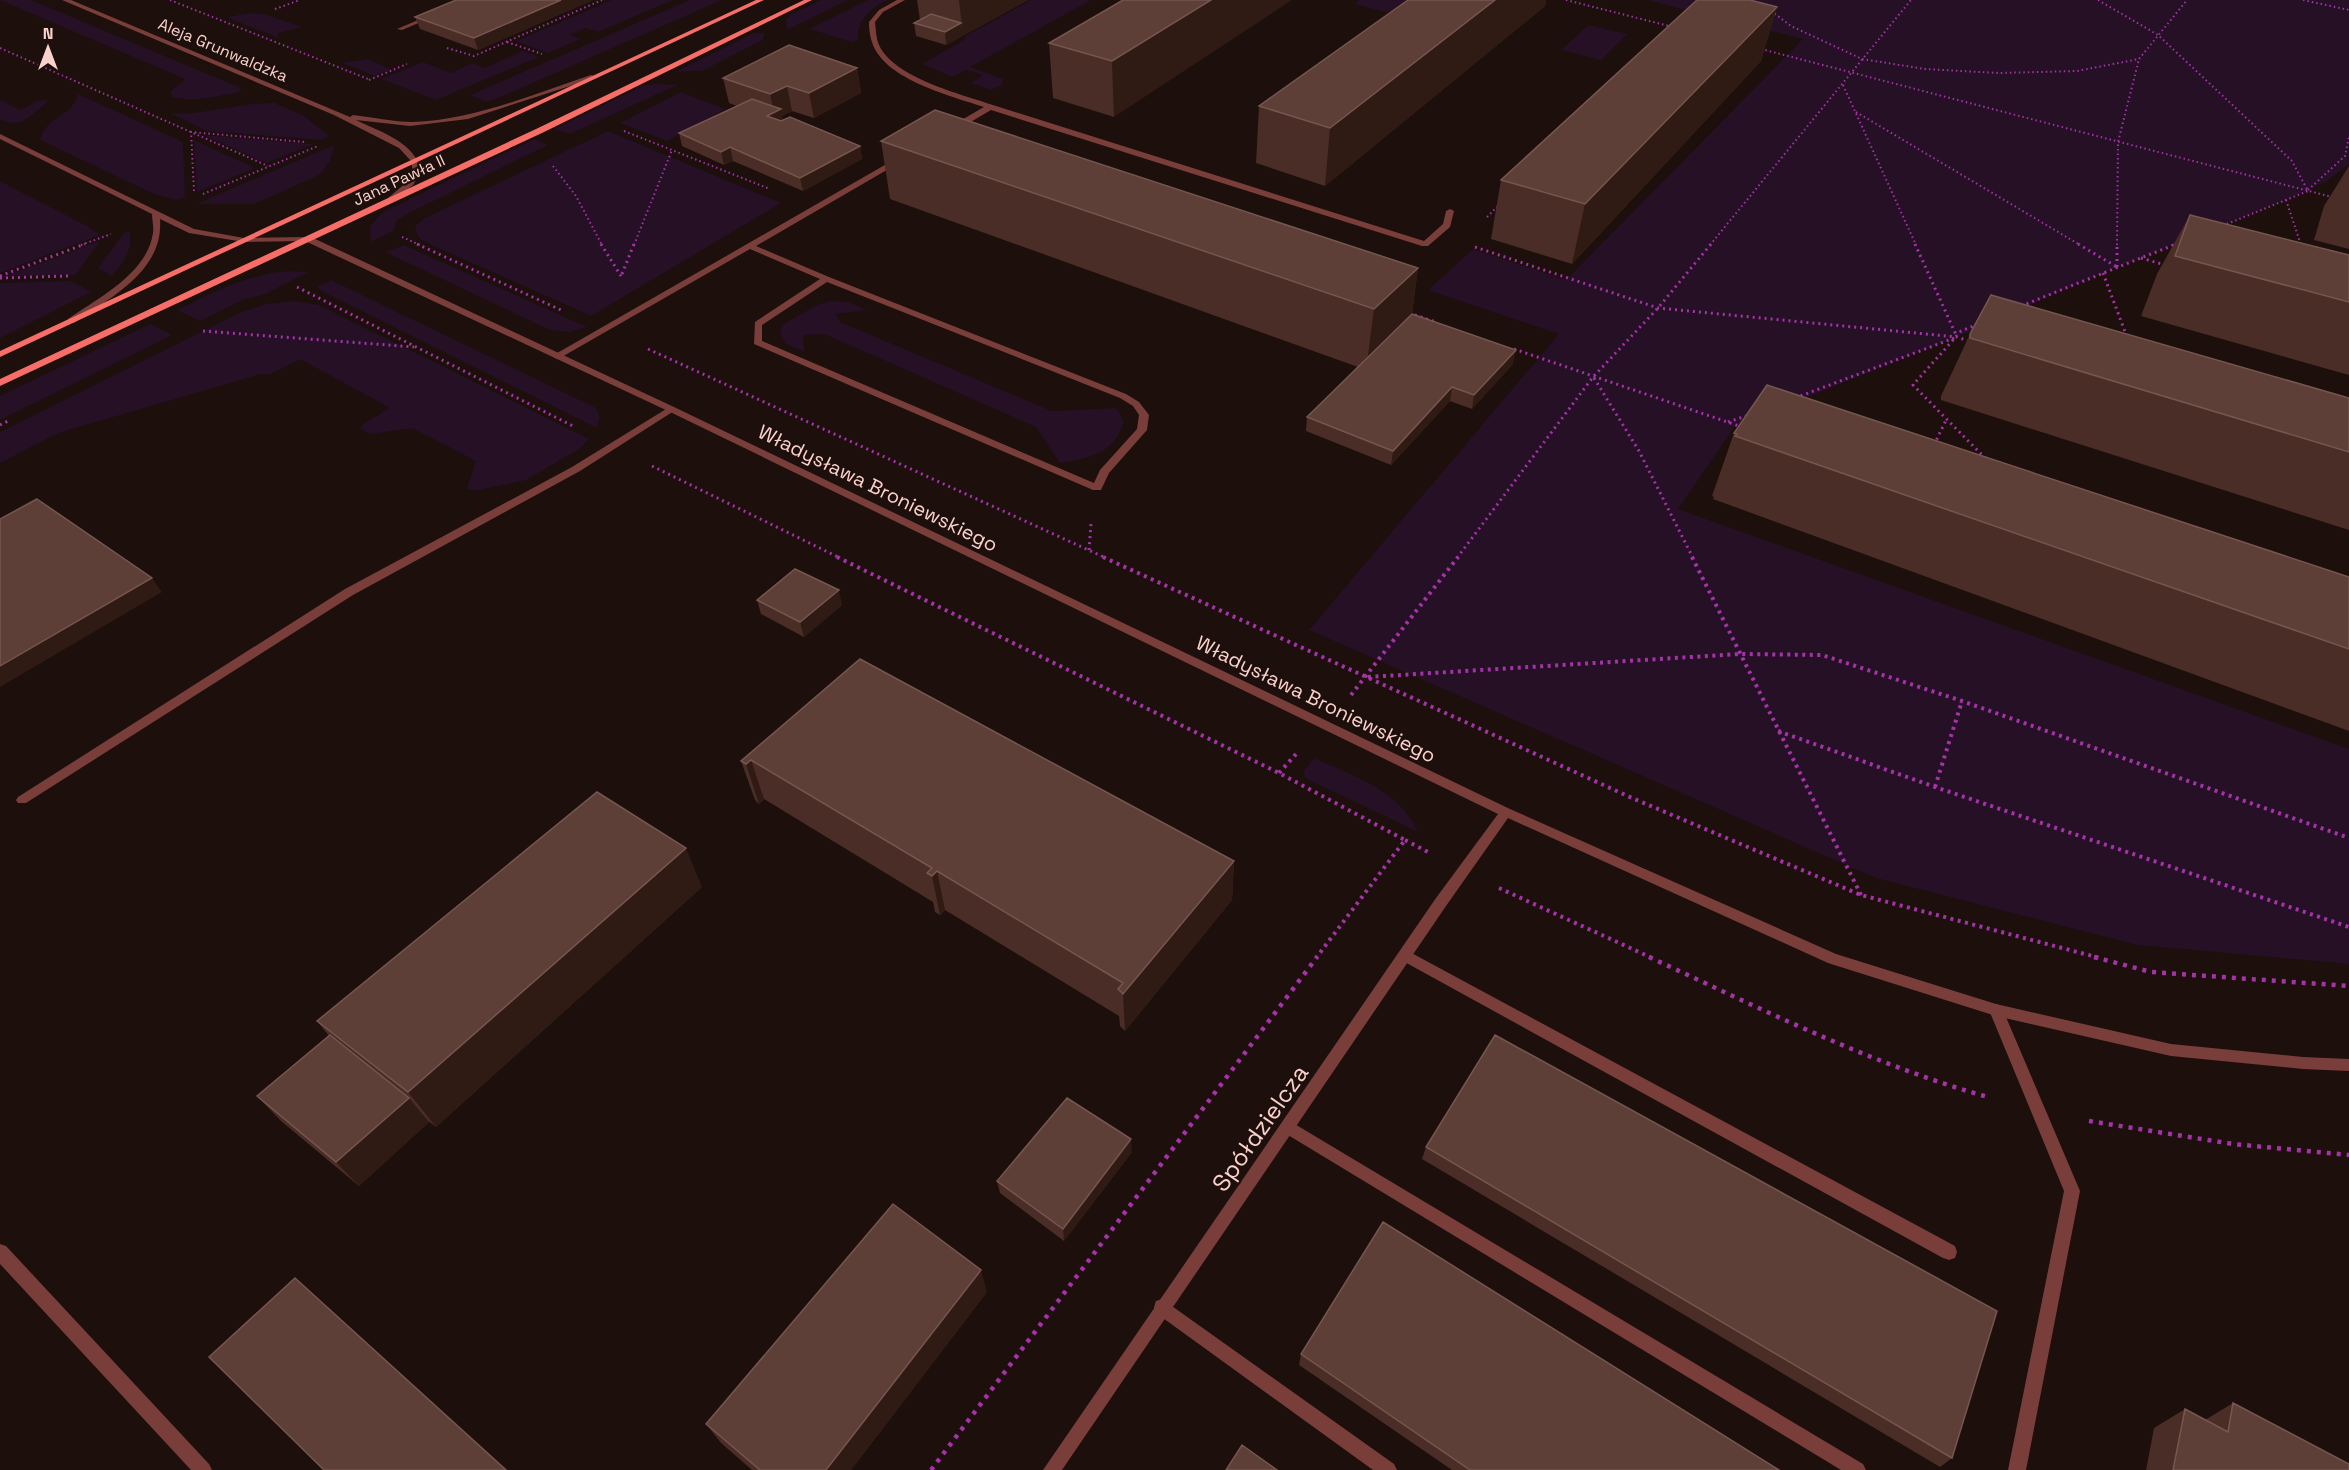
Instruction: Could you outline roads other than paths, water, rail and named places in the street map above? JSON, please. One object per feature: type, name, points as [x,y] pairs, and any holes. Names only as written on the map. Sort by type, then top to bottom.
[{"type":"main road","name":"Jana Pawła II","points":[[0,354],[761,0]]},
{"type":"main road","name":"Jana Pawła II","points":[[0,383],[391,200],[809,0]]},
{"type":"street","name":"Aleja Grunwaldzka","points":[[65,0],[337,113],[402,146],[415,160]]},
{"type":"street","points":[[903,0],[881,11],[872,22],[878,49],[885,58],[900,70],[920,80],[990,107],[1425,244],[1447,225],[1450,211]]},
{"type":"street","points":[[400,29],[441,13]]},
{"type":"street","name":"Aleja Grunwaldzka","points":[[337,113],[377,122],[410,124],[439,122],[468,117],[594,77]]},
{"type":"street","points":[[950,130],[990,107]]},
{"type":"street","points":[[0,136],[192,231],[244,240],[308,238]]},
{"type":"street","points":[[557,356],[910,154]]},
{"type":"street","points":[[391,200],[410,183],[417,172],[415,160]]},
{"type":"street","points":[[71,321],[145,264],[157,243],[159,229],[156,214]]},
{"type":"street","name":"Władysława Broniewskiego","points":[[308,238],[671,409],[1506,812],[1833,959],[1996,1010],[2171,1050],[2303,1063],[2349,1065]]},
{"type":"street","points":[[749,246],[826,279],[1123,396],[1136,404],[1144,415],[1142,430],[1104,472],[1097,488],[757,342],[758,324],[826,279]]},
{"type":"street","points":[[22,800],[349,592],[576,468],[671,409]]},
{"type":"street","name":"Spółdzielcza","points":[[1052,1470],[1162,1307],[1506,812]]},
{"type":"street","points":[[1406,956],[1949,1251]]},
{"type":"street","points":[[1996,1010],[2072,1191],[2017,1470]]},
{"type":"street","points":[[1288,1127],[1857,1470]]},
{"type":"street","points":[[0,1252],[203,1470]]},
{"type":"street","points":[[1162,1307],[1388,1470]]}]
